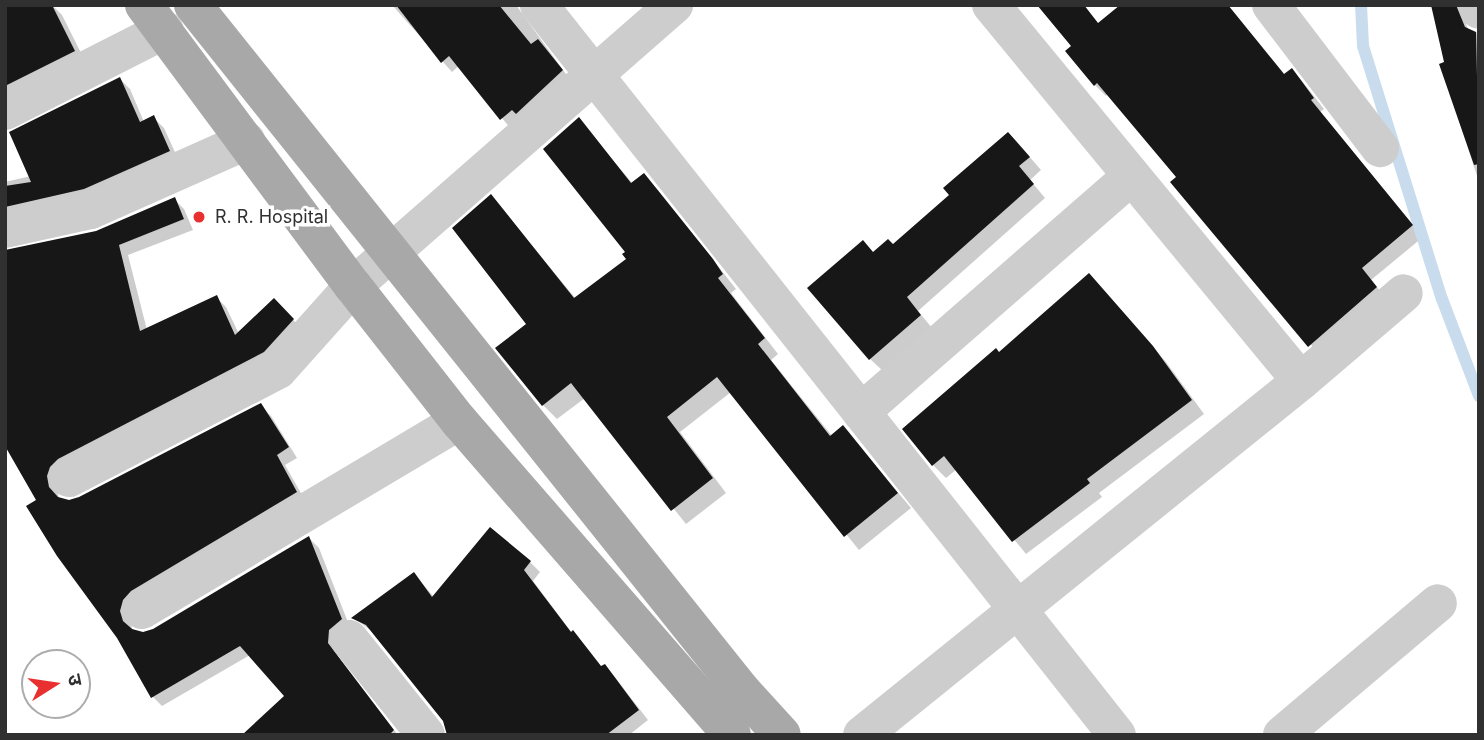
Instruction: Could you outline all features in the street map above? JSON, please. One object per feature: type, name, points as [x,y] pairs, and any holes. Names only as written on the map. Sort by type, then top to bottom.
[{"type":"main road","points":[[193,5],[742,691],[782,735]]},
{"type":"main road","points":[[155,18],[353,286],[459,421],[732,735]]},
{"type":"street","points":[[539,5],[1117,735]]},
{"type":"street","points":[[69,478],[278,370],[353,286],[674,5]]},
{"type":"street","points":[[991,5],[1301,381]]},
{"type":"street","points":[[1271,5],[1380,148]]},
{"type":"street","points":[[5,111],[155,18]]},
{"type":"street","points":[[5,229],[58,219],[110,203],[246,141]]},
{"type":"street","points":[[861,412],[1132,176]]},
{"type":"street","points":[[862,735],[1301,381],[1404,293]]},
{"type":"street","points":[[142,610],[459,421]]},
{"type":"street","points":[[1282,735],[1438,603]]},
{"type":"street","points":[[349,639],[426,735]]},
{"type":"building","points":[[5,5],[52,5],[75,51],[5,86]]},
{"type":"building","points":[[396,5],[499,5],[531,44],[538,39],[563,70],[516,114],[512,110],[500,120],[449,56],[441,63]]},
{"type":"building","points":[[1037,5],[1084,5],[1098,23],[1120,5],[1228,5],[1284,74],[1292,68],[1314,98],[1311,100],[1413,225],[1362,268],[1377,287],[1308,347],[1170,182],[1176,177],[1097,83],[1094,86],[1065,51],[1071,46]]},
{"type":"building","points":[[1431,5],[1456,5],[1465,27],[1476,32],[1479,164],[1474,165],[1439,64],[1444,62]]},
{"type":"building","points":[[120,77],[140,122],[154,115],[170,151],[84,189],[5,207],[5,186],[31,182],[9,132]]},
{"type":"building","points":[[579,117],[631,183],[644,173],[713,259],[723,274],[718,278],[765,338],[758,344],[830,436],[843,425],[898,493],[844,537],[717,377],[667,417],[713,478],[671,511],[571,383],[542,406],[495,348],[526,324],[452,228],[491,194],[574,298],[626,259],[622,254],[625,252],[543,149]]},
{"type":"building","points":[[1008,132],[1030,157],[1019,166],[1034,184],[907,297],[921,315],[869,360],[807,288],[863,240],[873,252],[888,239],[893,244],[949,195],[943,188]]},
{"type":"building","points":[[175,197],[184,219],[119,245],[140,331],[217,295],[235,335],[274,298],[294,319],[264,352],[58,459],[50,467],[47,476],[49,487],[58,497],[69,500],[79,497],[261,403],[289,447],[277,455],[297,492],[131,591],[123,600],[120,611],[123,621],[132,629],[143,632],[153,629],[309,536],[342,619],[329,630],[328,643],[394,730],[389,735],[242,735],[284,696],[240,646],[151,698],[117,638],[57,556],[26,506],[36,500],[5,446],[5,250],[96,231]]},
{"type":"building","points":[[1089,273],[1153,346],[1192,400],[1087,479],[1090,483],[1012,542],[944,456],[932,466],[902,429],[996,348],[999,352]]},
{"type":"building","points":[[490,527],[531,561],[524,570],[571,632],[573,630],[601,666],[605,664],[639,710],[606,735],[447,735],[443,721],[366,625],[351,618],[414,572],[432,597]]},
{"type":"waterway","points":[[1361,5],[1363,46],[1442,299],[1479,396]]},
{"type":"place","name":"R. R. Hospital","points":[[199,217]]}]
